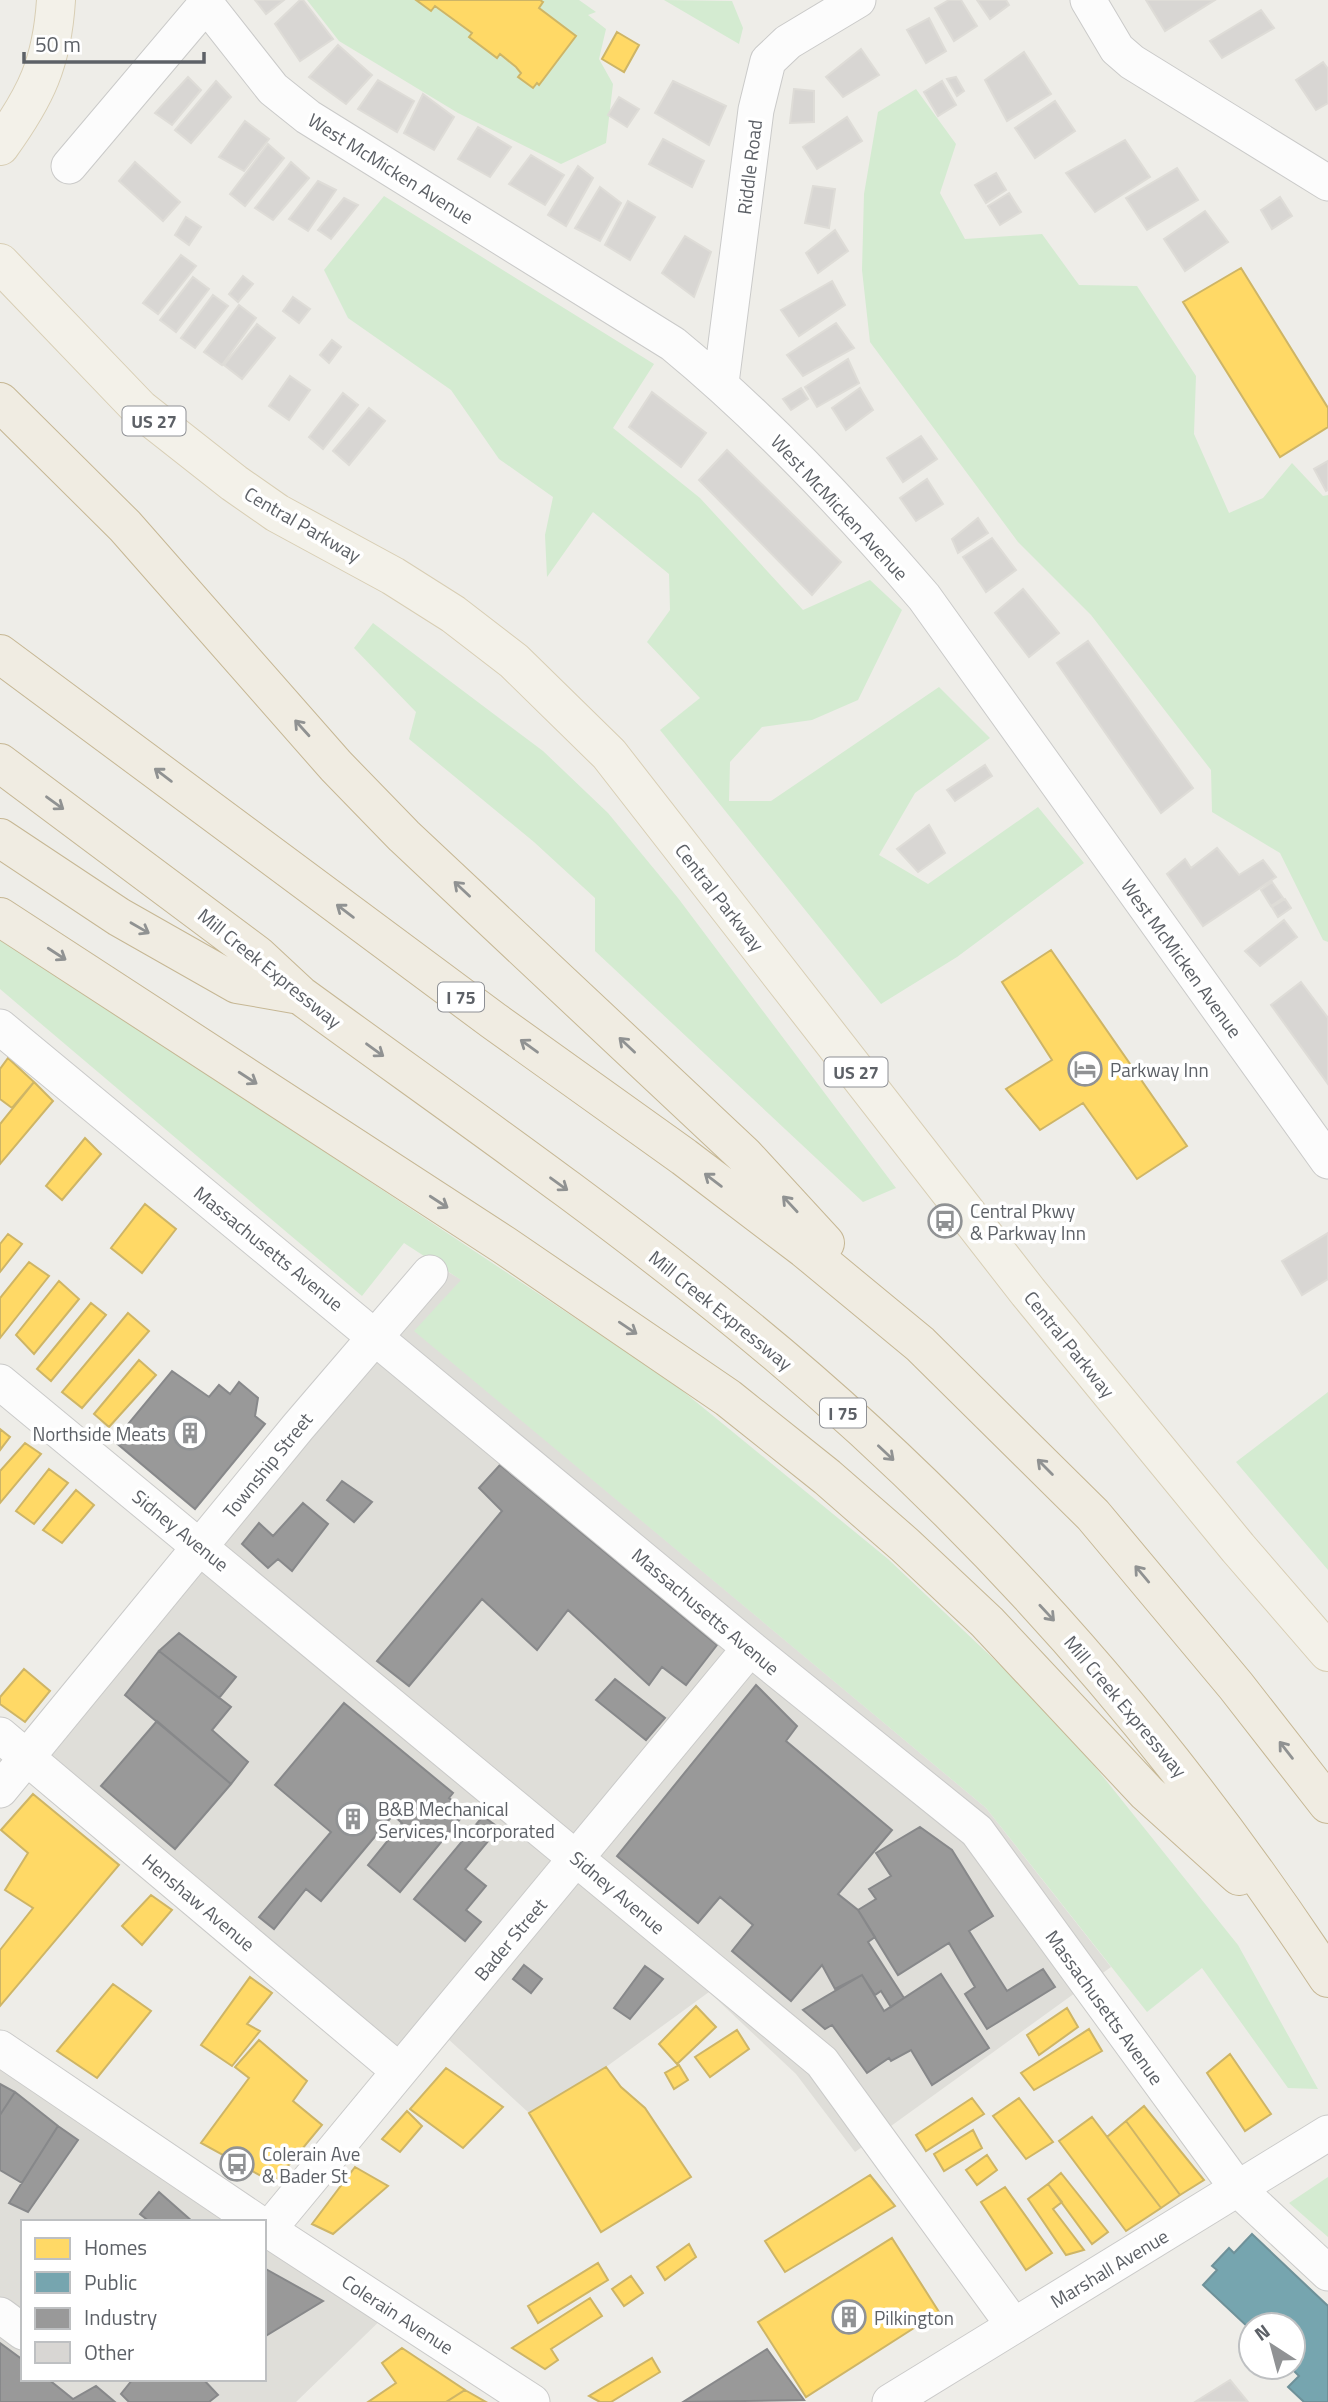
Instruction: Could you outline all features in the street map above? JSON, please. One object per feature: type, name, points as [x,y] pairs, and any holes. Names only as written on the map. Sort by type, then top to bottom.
[{"type":"highway","points":[[0,402],[125,526],[336,766],[404,836],[744,1155],[920,1344]]},
{"type":"highway","name":"I 75","points":[[0,654],[494,1021],[684,1157],[805,1249],[920,1344],[1093,1515],[1236,1686],[1328,1804]]},
{"type":"highway","name":"Mill Creek Expressway","points":[[0,762],[257,955],[300,995],[647,1249],[730,1315],[959,1521],[1056,1623],[1150,1731],[1294,1926],[1328,1978]]},
{"type":"highway","points":[[0,838],[119,916],[237,984],[300,995]]},
{"type":"highway","points":[[0,917],[504,1245],[728,1398],[827,1477],[914,1553],[987,1622],[1147,1793],[1294,1926]]},
{"type":"main road","points":[[0,146],[23,114],[43,76],[55,26],[56,0]]},
{"type":"main road","name":"Central Parkway","points":[[0,263],[47,316],[140,409],[234,483],[278,513],[393,576],[453,614],[514,661],[609,754],[1028,1292],[1237,1548],[1328,1652]]},
{"type":"street","name":"Riddle Road","points":[[721,383],[756,110],[768,61],[788,42],[859,0]]},
{"type":"street","points":[[1088,0],[1105,32],[1132,62],[1327,185]]},
{"type":"street","name":"West McMicken Avenue","points":[[69,166],[206,4],[273,89],[308,117],[673,344],[721,383],[871,536],[924,597],[1328,1161]]},
{"type":"street","name":"Massachusetts Avenue","points":[[0,1027],[750,1648],[977,1831],[1238,2189],[1328,2273]]},
{"type":"street","name":"Township Street","points":[[0,1790],[375,1335],[430,1273]]},
{"type":"street","name":"Sidney Avenue","points":[[0,1382],[822,2062],[1014,2326]]},
{"type":"street","name":"Bader Street","points":[[266,2223],[578,1858],[750,1648]]},
{"type":"street","name":"Henshaw Avenue","points":[[0,1735],[398,2070]]},
{"type":"street","name":"Colerain Avenue","points":[[0,2048],[254,2220]]},
{"type":"street","name":"Marshall Avenue","points":[[890,2402],[1328,2133]]},
{"type":"street","name":"Colerain Avenue","points":[[266,2228],[533,2402]]},
{"type":"street","points":[[0,2315],[21,2331]]},
{"type":"shaded area","points":[[436,1265],[462,1280],[415,1331],[986,1808],[1111,1967],[855,2152],[796,2074],[709,1992],[606,2067],[529,2113],[435,2027],[398,2070],[28,1757]]},
{"type":"shaded area","points":[[0,2048],[254,2220],[21,2220],[21,2381],[266,2381],[266,2228],[391,2310],[296,2402],[0,2402]]},
{"type":"green space","points":[[307,0],[416,0],[435,6],[472,33],[470,38],[496,58],[500,54],[521,73],[519,77],[533,88],[537,83],[539,8],[543,2],[540,0],[579,0],[596,12],[588,15],[606,29],[599,59],[613,84],[606,143],[561,164],[458,113],[339,41]]},
{"type":"green space","points":[[664,0],[732,1],[743,28],[739,44]]},
{"type":"green space","points":[[916,89],[956,144],[940,193],[965,239],[1042,234],[1079,285],[1137,286],[1196,376],[1194,434],[1229,513],[1263,498],[1292,463],[1323,496],[1328,495],[1328,942],[1323,940],[1280,853],[1212,812],[1211,770],[1091,615],[1018,542],[870,342],[862,270],[864,194],[878,112]]},
{"type":"green space","points":[[384,196],[654,364],[613,428],[700,498],[803,610],[870,580],[902,610],[858,700],[812,720],[762,727],[730,762],[729,801],[771,801],[939,687],[990,738],[915,793],[879,855],[928,884],[1038,807],[1084,863],[957,957],[881,1004],[660,730],[700,698],[647,642],[670,610],[669,574],[593,512],[547,577],[545,535],[553,497],[499,459],[451,390],[348,318],[324,270]]},
{"type":"green space","points":[[373,623],[543,751],[608,813],[678,898],[896,1188],[863,1202],[595,951],[595,898],[534,842],[409,739],[416,712],[354,648]]},
{"type":"green space","points":[[0,936],[673,1383],[888,1559],[1056,1718],[1238,1945],[1318,2089],[1288,2088],[1202,1968],[1147,2012],[986,1808],[414,1331],[461,1280],[404,1243],[362,1296],[0,989]]},
{"type":"green space","points":[[1328,1392],[1328,1570],[1236,1462]]},
{"type":"green space","points":[[1328,2177],[1328,2237],[1289,2203]]},
{"type":"building: Homes","points":[[416,0],[540,0],[543,2],[539,8],[576,36],[539,85],[537,83],[533,88],[518,77],[521,73],[500,54],[497,58],[469,37],[472,33],[435,6],[431,11]]},
{"type":"building: Homes","points":[[617,32],[639,45],[624,72],[602,59]]},
{"type":"building: Homes","points":[[1241,268],[1328,408],[1328,427],[1280,457],[1183,302]]},
{"type":"building: Homes","name":"Parkway Inn","points":[[1051,950],[1187,1146],[1137,1179],[1083,1103],[1040,1130],[1006,1089],[1052,1060],[1002,982]]},
{"type":"building: Homes","points":[[8,1058],[34,1082],[12,1108],[0,1099],[0,1069]]},
{"type":"building: Homes","points":[[34,1082],[53,1101],[0,1164],[0,1124]]},
{"type":"building: Homes","points":[[85,1138],[101,1154],[62,1200],[46,1186]]},
{"type":"building: Homes","points":[[145,1204],[176,1229],[142,1273],[111,1248]]},
{"type":"building: Homes","points":[[8,1234],[22,1244],[0,1272],[0,1244]]},
{"type":"building: Homes","points":[[29,1262],[49,1276],[0,1338],[0,1298]]},
{"type":"building: Homes","points":[[59,1281],[79,1299],[34,1354],[16,1335]]},
{"type":"building: Homes","points":[[91,1303],[106,1315],[51,1381],[37,1369]]},
{"type":"building: Homes","points":[[128,1313],[149,1331],[82,1408],[62,1392]]},
{"type":"building: Homes","points":[[139,1360],[156,1375],[109,1427],[94,1414]]},
{"type":"building: Homes","points":[[0,1429],[10,1437],[0,1450]]},
{"type":"building: Homes","points":[[25,1443],[41,1454],[0,1503],[0,1471]]},
{"type":"building: Homes","points":[[49,1469],[68,1483],[34,1524],[16,1511]]},
{"type":"building: Homes","points":[[76,1490],[94,1505],[62,1543],[43,1530]]},
{"type":"building: Homes","points":[[24,1669],[50,1691],[25,1722],[0,1704],[0,1697]]},
{"type":"building: Homes","points":[[33,1794],[119,1865],[0,2006],[0,1950],[33,1908],[5,1890],[28,1853],[1,1830]]},
{"type":"building: Homes","points":[[151,1895],[172,1910],[142,1945],[122,1926]]},
{"type":"building: Homes","points":[[250,1977],[272,1993],[247,2024],[260,2031],[232,2066],[201,2045]]},
{"type":"building: Homes","points":[[113,1984],[151,2011],[97,2078],[57,2051]]},
{"type":"building: Homes","points":[[696,2006],[716,2027],[677,2064],[659,2044]]},
{"type":"building: Homes","points":[[1067,2008],[1078,2027],[1039,2055],[1027,2035]]},
{"type":"building: Homes","points":[[1089,2029],[1102,2051],[1034,2090],[1021,2073]]},
{"type":"building: Homes","points":[[737,2030],[749,2049],[710,2077],[695,2057]]},
{"type":"building: Homes","points":[[259,2040],[307,2081],[293,2101],[322,2125],[274,2183],[201,2143],[249,2078],[235,2067]]},
{"type":"building: Homes","points":[[1230,2054],[1271,2114],[1245,2131],[1207,2073]]},
{"type":"building: Homes","points":[[679,2065],[688,2080],[674,2089],[665,2073]]},
{"type":"building: Homes","points":[[606,2067],[621,2087],[645,2108],[691,2177],[601,2232],[529,2113]]},
{"type":"building: Homes","points":[[446,2068],[503,2107],[463,2148],[410,2109]]},
{"type":"building: Homes","points":[[972,2098],[984,2114],[926,2151],[916,2135]]},
{"type":"building: Homes","points":[[1019,2098],[1053,2142],[1026,2159],[993,2116]]},
{"type":"building: Homes","points":[[1144,2106],[1204,2180],[1180,2195],[1126,2121]]},
{"type":"building: Homes","points":[[407,2111],[422,2126],[400,2152],[382,2139]]},
{"type":"building: Homes","points":[[1092,2117],[1161,2208],[1126,2231],[1059,2141]]},
{"type":"building: Homes","points":[[1126,2121],[1180,2195],[1161,2208],[1107,2137]]},
{"type":"building: Homes","points":[[973,2130],[982,2148],[944,2171],[934,2154]]},
{"type":"building: Homes","points":[[987,2155],[997,2170],[977,2185],[966,2170]]},
{"type":"building: Homes","points":[[355,2167],[388,2186],[333,2234],[312,2224]]},
{"type":"building: Homes","points":[[1061,2173],[1108,2232],[1092,2244],[1048,2184]]},
{"type":"building: Homes","points":[[870,2175],[895,2206],[785,2272],[765,2241]]},
{"type":"building: Homes","points":[[1048,2184],[1062,2202],[1053,2209],[1084,2250],[1066,2255],[1028,2199]]},
{"type":"building: Homes","points":[[1005,2187],[1052,2253],[1026,2270],[981,2202]]},
{"type":"building: Homes","name":"Pilkington","points":[[892,2238],[939,2312],[806,2397],[758,2322]]},
{"type":"building: Homes","points":[[689,2244],[696,2257],[665,2280],[657,2267]]},
{"type":"building: Homes","points":[[598,2263],[608,2280],[538,2323],[528,2306]]},
{"type":"building: Homes","points":[[631,2276],[643,2293],[624,2306],[612,2289]]},
{"type":"building: Homes","points":[[590,2298],[602,2316],[551,2349],[558,2360],[545,2369],[512,2348]]},
{"type":"building: Homes","points":[[402,2348],[465,2390],[446,2402],[368,2402],[396,2383],[382,2363]]},
{"type":"building: Homes","points":[[652,2358],[660,2372],[611,2402],[600,2402],[589,2396]]},
{"type":"building: Homes","points":[[465,2390],[486,2402],[446,2402]]},
{"type":"building: Public","points":[[1252,2234],[1328,2306],[1328,2402],[1304,2402],[1288,2387],[1294,2381],[1307,2381],[1307,2311],[1237,2311],[1237,2317],[1203,2285],[1217,2270],[1212,2266],[1229,2248],[1234,2253]]},
{"type":"building: Industry","name":"Northside Meats","points":[[172,1371],[209,1397],[219,1385],[230,1394],[239,1382],[258,1398],[255,1416],[265,1424],[195,1509],[114,1441]]},
{"type":"building: Industry","points":[[500,1465],[717,1645],[686,1685],[662,1667],[649,1685],[568,1610],[537,1650],[482,1599],[409,1686],[377,1661],[502,1511],[479,1488]]},
{"type":"building: Industry","points":[[342,1481],[372,1502],[354,1522],[327,1500]]},
{"type":"building: Industry","points":[[303,1503],[328,1524],[292,1571],[278,1559],[268,1568],[242,1544],[259,1523],[273,1536]]},
{"type":"building: Industry","points":[[179,1633],[236,1677],[219,1698],[159,1651]]},
{"type":"building: Industry","points":[[159,1651],[231,1707],[212,1730],[248,1762],[231,1784],[125,1695]]},
{"type":"building: Industry","points":[[615,1679],[665,1718],[646,1740],[596,1700]]},
{"type":"building: Industry","points":[[756,1685],[797,1726],[786,1741],[892,1830],[838,1894],[858,1910],[875,1937],[868,1942],[904,1998],[891,2007],[881,1991],[875,1995],[862,1975],[835,1989],[822,1965],[791,2001],[732,1951],[753,1925],[720,1897],[698,1923],[617,1856]]},
{"type":"building: Industry","name":"B&B Mechanical Services, Incorporated","points":[[344,1703],[453,1793],[449,1798],[466,1812],[400,1892],[368,1865],[402,1823],[393,1815],[321,1901],[306,1889],[274,1929],[259,1917],[331,1832],[275,1785]]},
{"type":"building: Industry","points":[[157,1721],[231,1784],[175,1849],[101,1786]]},
{"type":"building: Industry","points":[[483,1816],[499,1828],[465,1869],[486,1886],[466,1910],[481,1922],[465,1941],[414,1899]]},
{"type":"building: Industry","points":[[920,1827],[952,1850],[993,1916],[969,1931],[1007,1991],[1043,1969],[1055,1987],[987,2029],[965,1994],[975,1987],[949,1943],[898,1975],[858,1910],[876,1899],[869,1889],[891,1876],[876,1853]]},
{"type":"building: Industry","points":[[524,1965],[542,1979],[531,1993],[513,1979]]},
{"type":"building: Industry","points":[[645,1966],[663,1979],[630,2019],[614,2008]]},
{"type":"building: Industry","points":[[941,1974],[989,2048],[932,2085],[911,2050],[891,2061],[889,2058],[867,2073],[832,2025],[825,2029],[803,2010],[862,1975],[884,2011]]},
{"type":"building: Industry","points":[[0,2084],[15,2092],[0,2115]]},
{"type":"building: Industry","points":[[15,2092],[58,2126],[22,2183],[0,2170],[0,2115]]},
{"type":"building: Industry","points":[[58,2126],[78,2140],[28,2212],[9,2203]]},
{"type":"building: Industry","points":[[159,2192],[191,2220],[148,2220],[140,2214]]},
{"type":"building: Industry","points":[[266,2269],[323,2301],[266,2336]]},
{"type":"building: Industry","points":[[0,2343],[21,2359],[21,2381],[50,2381],[73,2399],[96,2386],[115,2402],[0,2402]]},
{"type":"building: Industry","points":[[767,2349],[804,2400],[683,2402]]},
{"type":"building: Industry","points":[[131,2381],[205,2381],[218,2395],[209,2402],[129,2402],[121,2394]]},
{"type":"building: Other","points":[[255,0],[284,0],[266,14]]},
{"type":"building: Other","points":[[303,0],[333,39],[300,61],[275,24]]},
{"type":"building: Other","points":[[949,0],[961,0],[977,26],[954,41],[935,8]]},
{"type":"building: Other","points":[[977,0],[1006,0],[1009,5],[990,19]]},
{"type":"building: Other","points":[[1146,0],[1215,0],[1165,31]]},
{"type":"building: Other","points":[[1261,10],[1274,28],[1222,58],[1210,41]]},
{"type":"building: Other","points":[[929,18],[946,51],[926,63],[907,30]]},
{"type":"building: Other","points":[[338,45],[372,75],[346,104],[309,77]]},
{"type":"building: Other","points":[[861,49],[879,75],[843,97],[826,77]]},
{"type":"building: Other","points":[[1024,52],[1051,94],[1007,121],[985,80]]},
{"type":"building: Other","points":[[1323,62],[1328,69],[1328,103],[1316,110],[1296,80]]},
{"type":"building: Other","points":[[188,77],[201,90],[172,125],[155,113]]},
{"type":"building: Other","points":[[956,77],[964,91],[957,96],[947,79]]},
{"type":"building: Other","points":[[378,80],[414,101],[397,132],[358,109]]},
{"type":"building: Other","points":[[216,81],[231,97],[191,143],[175,130]]},
{"type":"building: Other","points":[[673,81],[726,106],[709,145],[655,113]]},
{"type":"building: Other","points":[[942,81],[956,105],[938,116],[924,92]]},
{"type":"building: Other","points":[[794,89],[814,91],[814,122],[790,123]]},
{"type":"building: Other","points":[[423,94],[454,117],[434,150],[404,133]]},
{"type":"building: Other","points":[[619,97],[639,109],[627,127],[608,115]]},
{"type":"building: Other","points":[[1055,101],[1075,131],[1035,158],[1015,128]]},
{"type":"building: Other","points":[[847,117],[862,141],[817,169],[803,147]]},
{"type":"building: Other","points":[[245,121],[269,139],[244,171],[219,157]]},
{"type":"building: Other","points":[[478,127],[511,147],[490,177],[458,159]]},
{"type":"building: Other","points":[[663,139],[704,161],[692,187],[649,164]]},
{"type":"building: Other","points":[[1125,140],[1150,177],[1095,212],[1066,173]]},
{"type":"building: Other","points":[[268,144],[284,158],[245,206],[230,194]]},
{"type":"building: Other","points":[[531,155],[564,175],[545,205],[509,184]]},
{"type":"building: Other","points":[[135,162],[180,202],[163,221],[119,181]]},
{"type":"building: Other","points":[[291,162],[309,178],[273,220],[255,208]]},
{"type":"building: Other","points":[[578,166],[593,178],[566,226],[548,215]]},
{"type":"building: Other","points":[[1177,168],[1198,200],[1147,230],[1126,198]]},
{"type":"building: Other","points":[[996,173],[1006,190],[986,203],[975,185]]},
{"type":"building: Other","points":[[318,181],[336,190],[308,231],[289,219]]},
{"type":"building: Other","points":[[813,186],[835,189],[829,228],[805,223]]},
{"type":"building: Other","points":[[600,187],[621,203],[600,241],[575,228]]},
{"type":"building: Other","points":[[1009,193],[1021,212],[1000,225],[988,206]]},
{"type":"building: Other","points":[[1280,197],[1292,216],[1272,229],[1261,210]]},
{"type":"building: Other","points":[[344,198],[358,205],[331,239],[318,230]]},
{"type":"building: Other","points":[[628,201],[655,217],[630,260],[605,245]]},
{"type":"building: Other","points":[[1205,211],[1228,242],[1185,271],[1164,239]]},
{"type":"building: Other","points":[[186,217],[201,227],[189,245],[175,235]]},
{"type":"building: Other","points":[[835,230],[848,251],[818,273],[806,253]]},
{"type":"building: Other","points":[[685,236],[711,252],[694,297],[662,273]]},
{"type":"building: Other","points":[[181,255],[196,266],[158,314],[143,303]]},
{"type":"building: Other","points":[[243,276],[253,284],[238,302],[229,294]]},
{"type":"building: Other","points":[[193,277],[209,289],[176,332],[160,320]]},
{"type":"building: Other","points":[[832,281],[845,305],[799,336],[781,310]]},
{"type":"building: Other","points":[[213,295],[228,306],[195,348],[181,338]]},
{"type":"building: Other","points":[[293,297],[310,309],[299,323],[283,311]]},
{"type":"building: Other","points":[[239,305],[256,318],[222,365],[204,352]]},
{"type":"building: Other","points":[[836,323],[854,348],[803,376],[787,355]]},
{"type":"building: Other","points":[[257,324],[275,338],[242,379],[224,365]]},
{"type":"building: Other","points":[[332,340],[341,347],[329,363],[320,355]]},
{"type":"building: Other","points":[[848,359],[859,383],[817,407],[805,387]]},
{"type":"building: Other","points":[[290,376],[310,390],[289,420],[269,406]]},
{"type":"building: Other","points":[[801,388],[808,399],[791,410],[783,399]]},
{"type":"building: Other","points":[[860,388],[873,410],[846,430],[832,408]]},
{"type":"building: Other","points":[[652,392],[706,433],[681,467],[629,427]]},
{"type":"building: Other","points":[[343,393],[358,405],[323,449],[309,437]]},
{"type":"building: Other","points":[[369,408],[385,421],[349,465],[333,451]]},
{"type":"building: Other","points":[[921,436],[937,459],[903,482],[887,458]]},
{"type":"building: Other","points":[[727,450],[841,562],[812,595],[699,480]]},
{"type":"building: Other","points":[[1328,461],[1328,490],[1326,491],[1314,469]]},
{"type":"building: Other","points":[[927,479],[943,504],[916,521],[900,498]]},
{"type":"building: Other","points":[[978,518],[988,533],[958,553],[952,539]]},
{"type":"building: Other","points":[[992,538],[1016,570],[986,592],[963,557]]},
{"type":"building: Other","points":[[1023,589],[1059,633],[1029,657],[995,613]]},
{"type":"building: Other","points":[[1088,641],[1193,788],[1161,813],[1057,663]]},
{"type":"building: Other","points":[[985,765],[992,776],[955,801],[947,790]]},
{"type":"building: Other","points":[[929,825],[945,853],[918,872],[897,849]]},
{"type":"building: Other","points":[[1217,848],[1239,875],[1263,860],[1276,877],[1203,926],[1167,874],[1185,859],[1191,868]]},
{"type":"building: Other","points":[[1272,882],[1283,898],[1271,906],[1261,890]]},
{"type":"building: Other","points":[[1285,899],[1291,908],[1278,917],[1272,907]]},
{"type":"building: Other","points":[[1284,920],[1297,937],[1260,966],[1245,951]]},
{"type":"building: Other","points":[[1301,982],[1328,1018],[1328,1084],[1271,1005]]},
{"type":"building: Other","points":[[1328,1233],[1328,1279],[1302,1295],[1282,1261]]},
{"type":"building: Other","points":[[1230,2380],[1248,2402],[1195,2402]]},
{"type":"place","name":"Parkway Inn","points":[[1085,1069]]},
{"type":"place","name":"Central Pkwy & Parkway Inn","points":[[945,1221]]},
{"type":"place","name":"Northside Meats","points":[[190,1433]]},
{"type":"place","name":"B&B Mechanical Services, Incorporated","points":[[353,1819]]},
{"type":"place","name":"Colerain Ave & Bader St","points":[[237,2164]]},
{"type":"place","name":"Pilkington","points":[[849,2317]]}]
